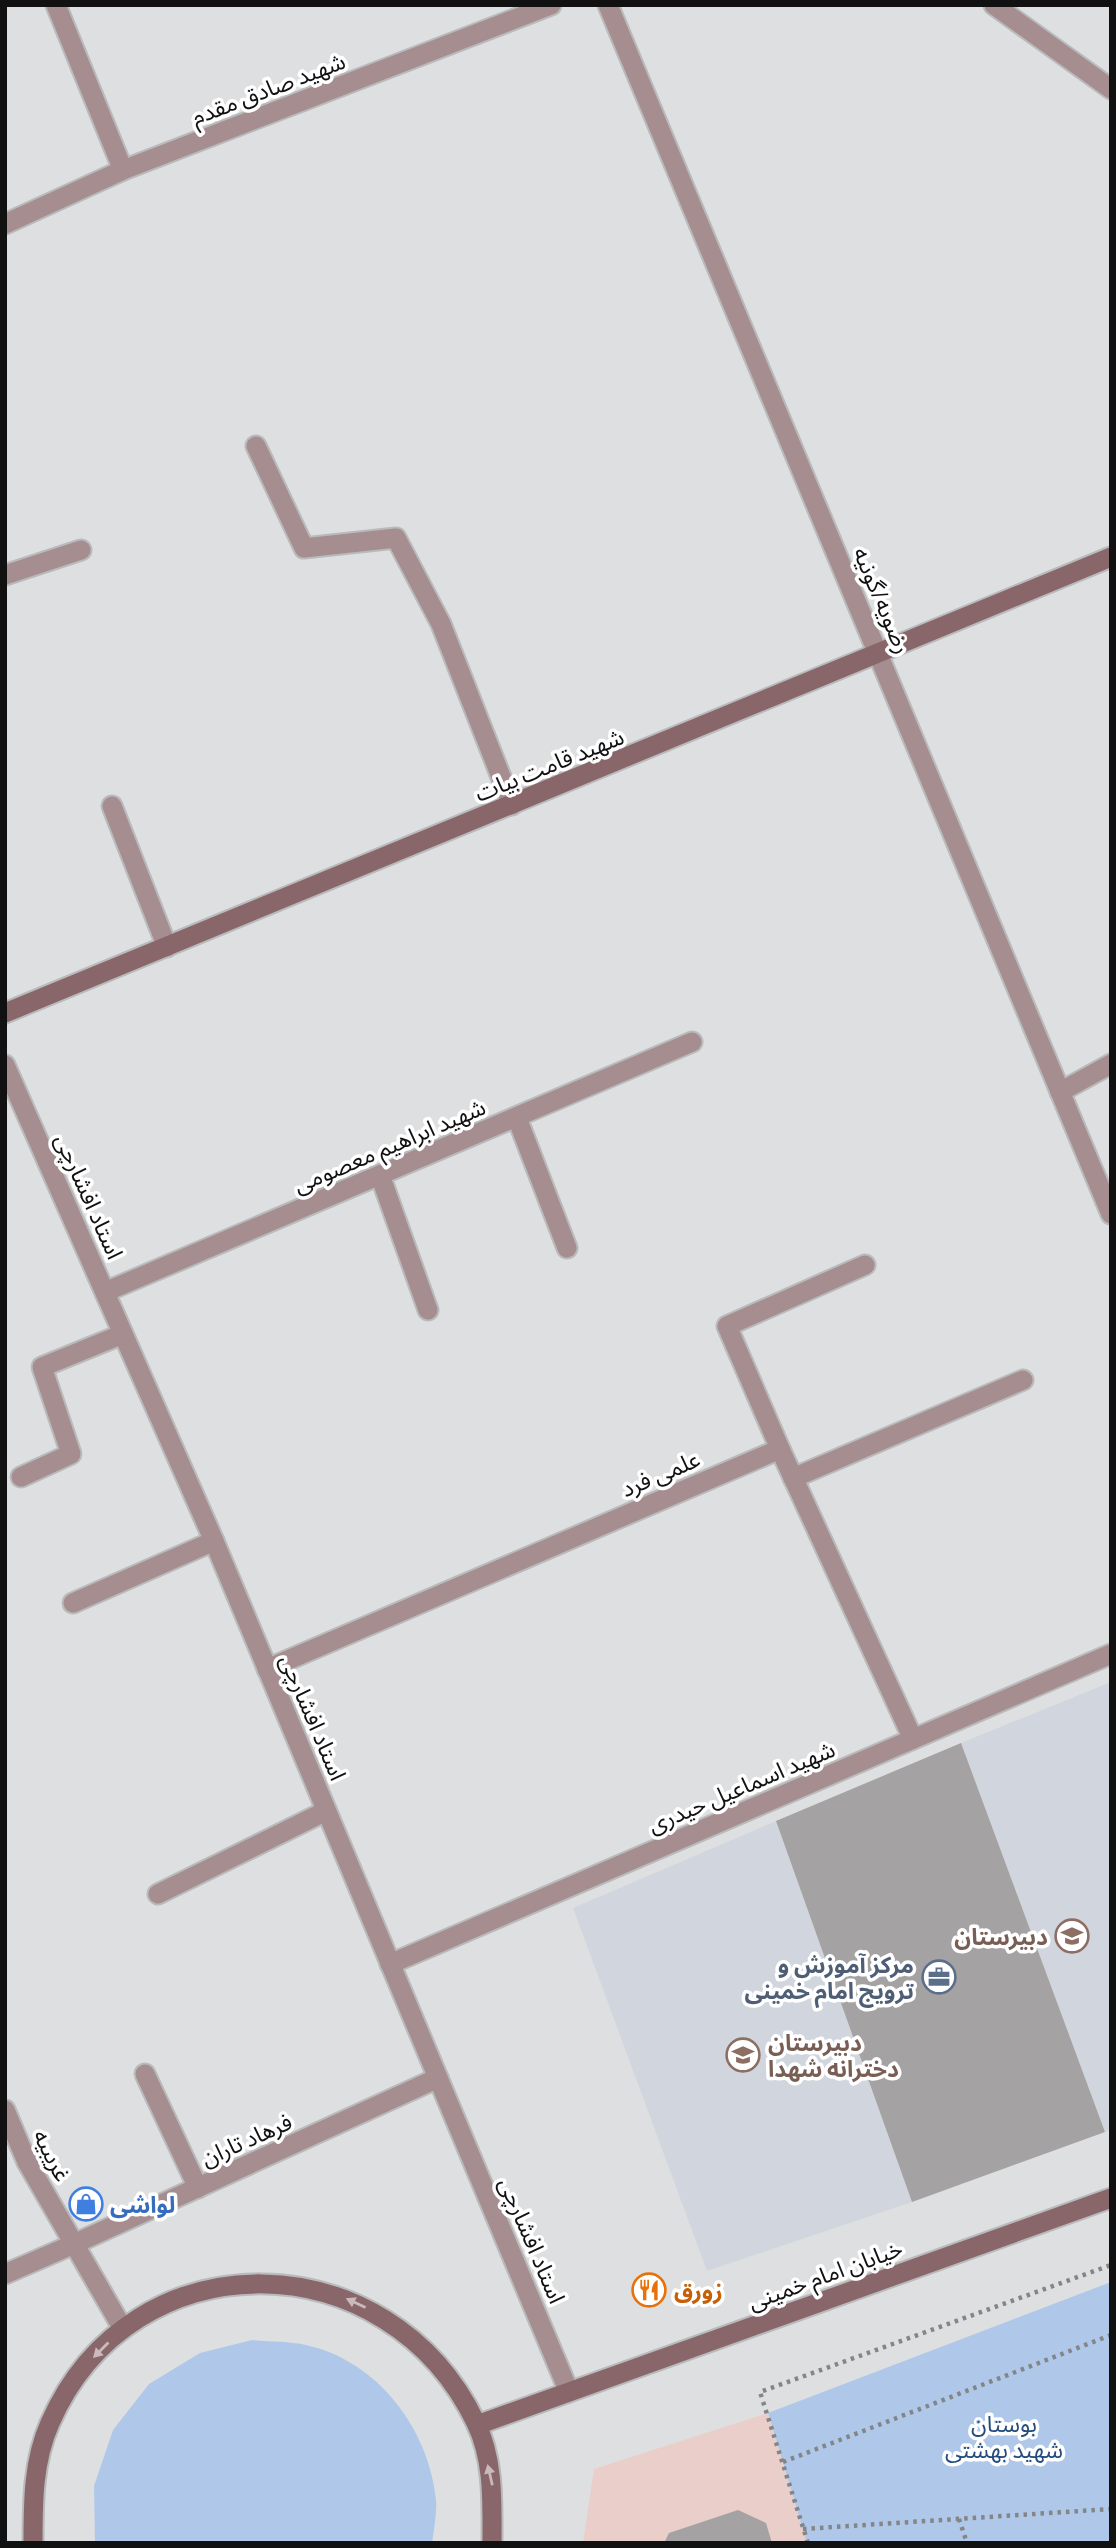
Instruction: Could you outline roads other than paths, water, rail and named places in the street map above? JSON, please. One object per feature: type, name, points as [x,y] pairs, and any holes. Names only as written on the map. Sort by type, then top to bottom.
[{"type":"main road","name":"شهید قامت بیات","points":[[5,1013],[879,655],[1111,557]]},
{"type":"main road","name":"خیابان امام خمینی","points":[[477,2425],[1111,2198]]},
{"type":"main road","points":[[33,2543],[33,2482],[49,2424],[80,2372],[123,2329],[176,2299],[234,2284],[295,2284],[353,2300],[405,2330],[447,2373],[477,2425],[492,2484],[492,2543]]},
{"type":"street","points":[[56,5],[123,170]]},
{"type":"street","name":"شهید صادق مقدم","points":[[5,225],[123,170],[551,5]]},
{"type":"street","name":"رضویه/گونیه","points":[[608,5],[1111,1214]]},
{"type":"street","points":[[994,5],[1111,89]]},
{"type":"street","points":[[256,446],[304,548],[396,538],[441,624],[512,805]]},
{"type":"street","points":[[5,575],[81,550]]},
{"type":"street","points":[[111,806],[167,947]]},
{"type":"street","name":"شهید ابراهیم معصومی","points":[[105,1293],[692,1042]]},
{"type":"street","points":[[1060,1092],[1111,1064]]},
{"type":"street","name":"استاد افشارچی","points":[[5,1065],[214,1541],[569,2392]]},
{"type":"street","points":[[517,1118],[567,1248]]},
{"type":"street","points":[[380,1175],[428,1310]]},
{"type":"street","points":[[865,1265],[727,1326],[793,1478],[913,1739]]},
{"type":"street","points":[[21,1477],[71,1454],[41,1367],[123,1334]]},
{"type":"street","points":[[793,1478],[1023,1380]]},
{"type":"street","name":"علمی فرد","points":[[267,1669],[780,1449]]},
{"type":"street","points":[[73,1603],[214,1541]]},
{"type":"street","name":"شهید اسماعیل حیدری","points":[[390,1964],[1111,1654]]},
{"type":"street","points":[[158,1894],[326,1811]]},
{"type":"street","points":[[145,2074],[198,2188]]},
{"type":"street","name":"فرهاد تاران","points":[[5,2274],[438,2078]]},
{"type":"street","name":"غریبیه","points":[[5,2110],[27,2162],[123,2329]]},
{"type":"place","name":"دبیرستان","points":[[1072,1936]]},
{"type":"place","name":"مرکز آموزش و ترویج امام خمینی","points":[[939,1977]]},
{"type":"place","name":"دبیرستان دخترانه شهدا","points":[[743,2055]]},
{"type":"place","name":"لواشی","points":[[86,2204]]},
{"type":"place","name":"زورق","points":[[649,2290]]},
{"type":"park label","name":"بوستان شهید بهشتی","points":[[1004,2436]]}]
